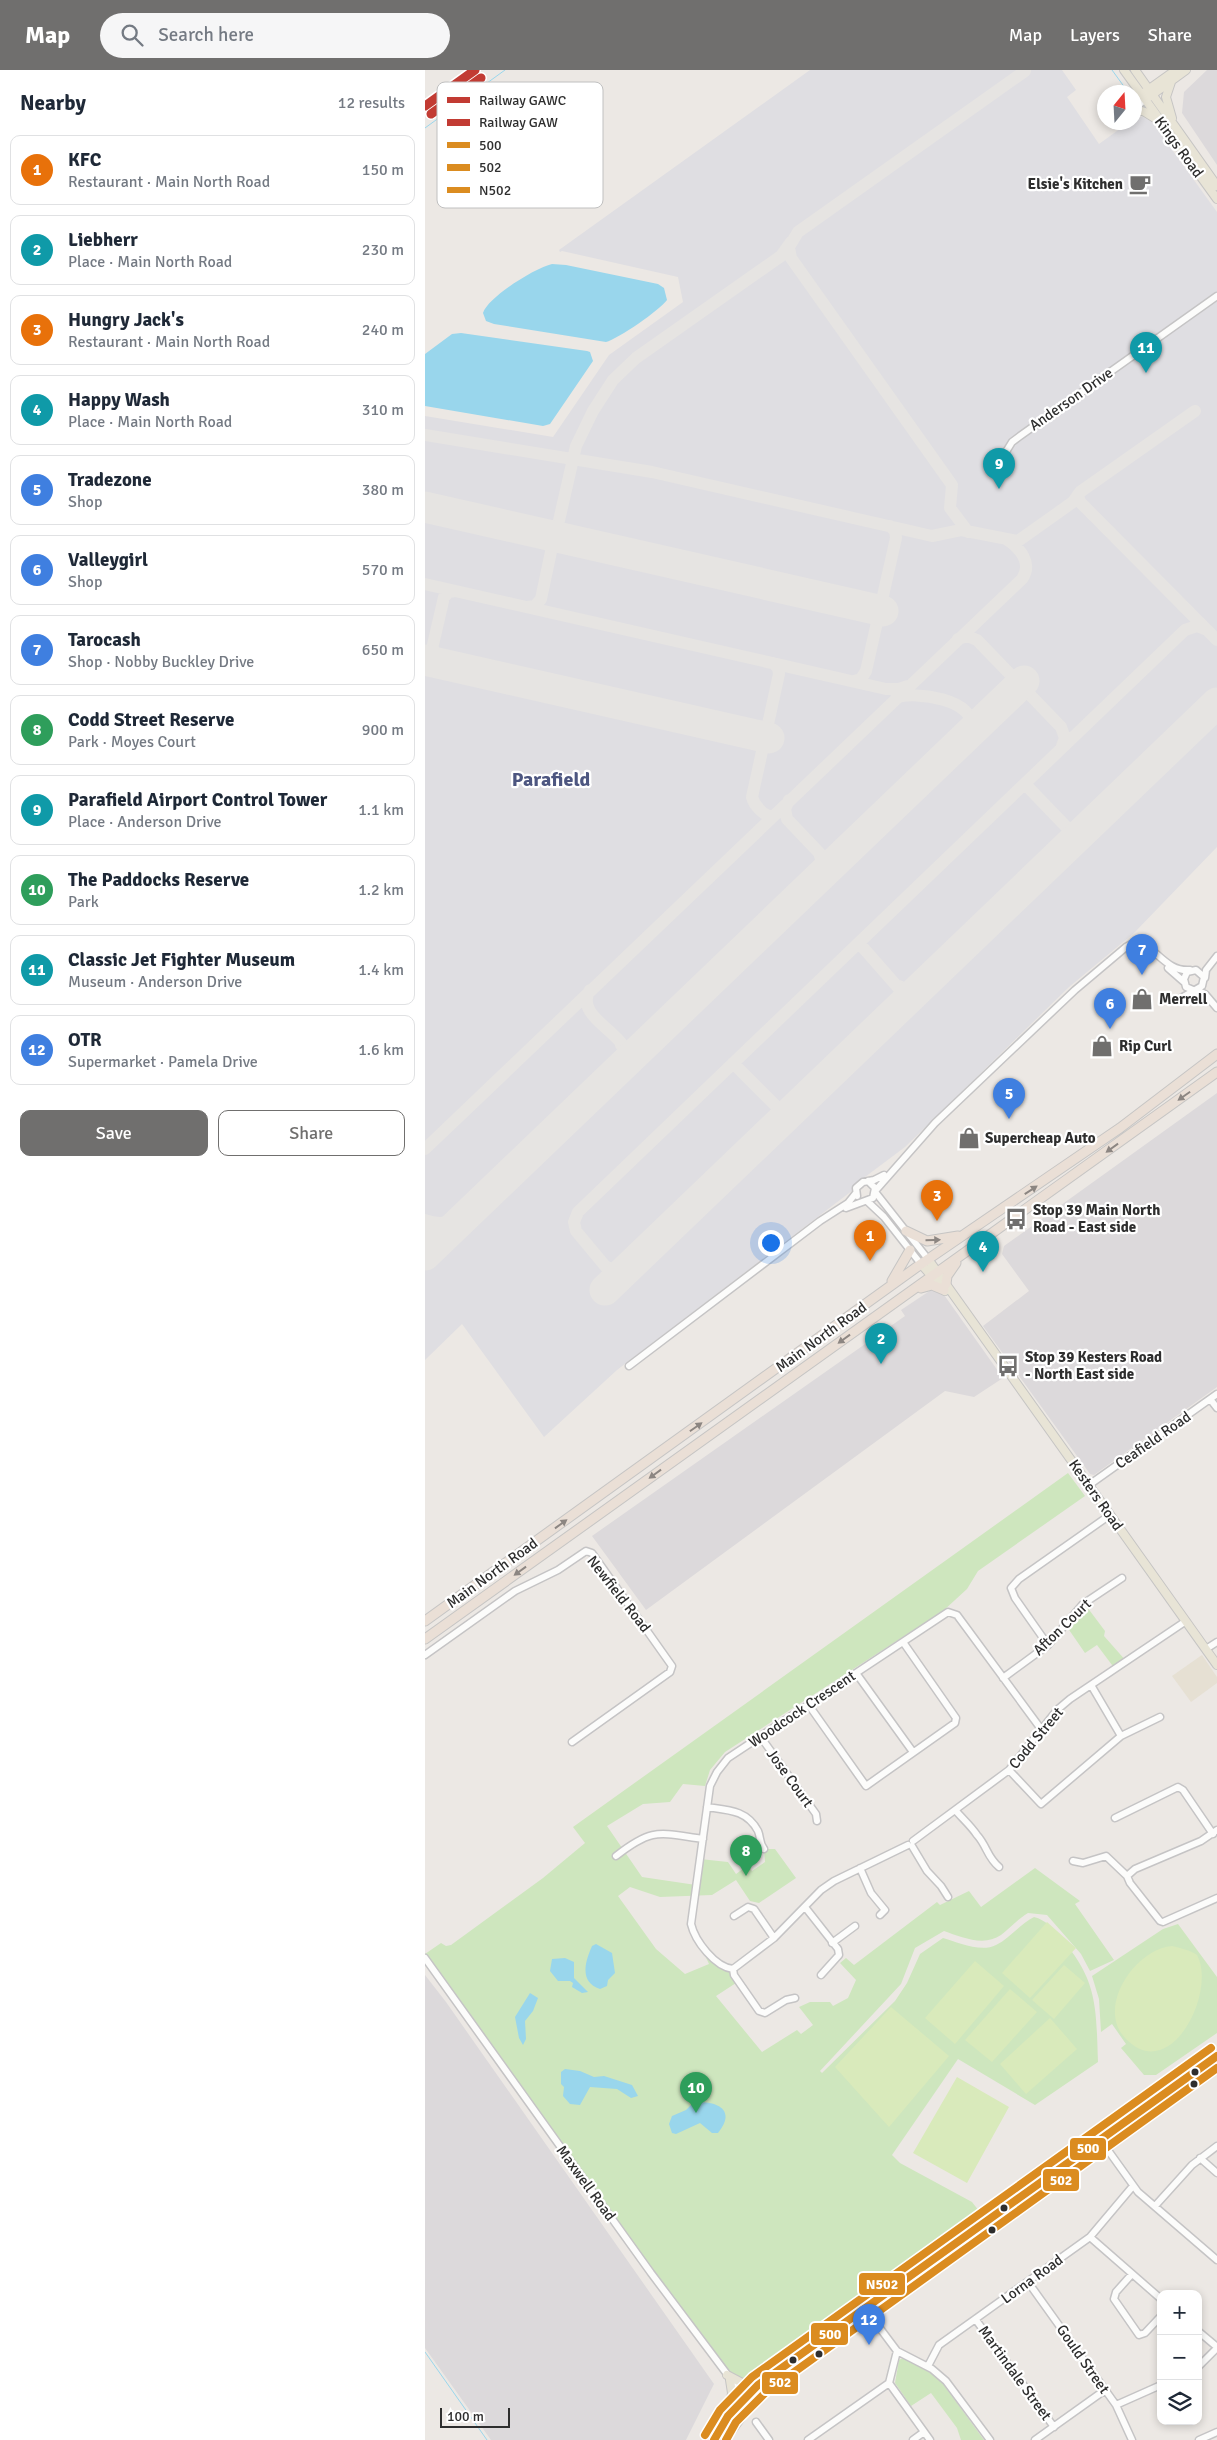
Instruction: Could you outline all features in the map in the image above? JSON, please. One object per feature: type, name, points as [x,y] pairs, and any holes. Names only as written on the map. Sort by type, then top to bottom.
[{"type":"highway","name":"Main North Road","points":[[425,1621],[925,1261],[1097,1144],[1216,1054]]},
{"type":"highway","name":"Main North Road","points":[[425,1639],[1217,1072]]},
{"type":"highway","points":[[906,1230],[927,1241],[961,1236]]},
{"type":"highway","points":[[888,1288],[910,1250]]},
{"type":"highway","points":[[912,1291],[932,1285],[945,1287],[947,1276],[961,1255]]},
{"type":"main road","name":"Kings Road","points":[[1124,70],[1132,85]]},
{"type":"main road","points":[[1147,94],[1176,70]]},
{"type":"main road","points":[[1147,94],[1186,70]]},
{"type":"main road","name":"Kings Road","points":[[1136,72],[1162,122],[1217,200]]},
{"type":"main road","points":[[1136,72],[1151,82],[1161,81]]},
{"type":"main road","points":[[1172,80],[1166,92],[1166,98],[1174,126]]},
{"type":"main road","name":"Kings Road","points":[[1142,92],[1147,94],[1174,126],[1217,186]]},
{"type":"main road","points":[[1142,111],[1162,122]]},
{"type":"main road","name":"Kesters Road","points":[[925,1261],[974,1325],[1217,1665]]},
{"type":"main road","points":[[714,2440],[728,2416],[743,2398],[758,2385],[868,2312],[1105,2146],[1217,2056]]},
{"type":"main road","points":[[725,2440],[750,2405],[780,2380],[1037,2183],[1099,2139],[1217,2065]]},
{"type":"main road","points":[[1099,2139],[1105,2146]]},
{"type":"main road","points":[[1037,2183],[1043,2190]]},
{"type":"main road","points":[[729,2378],[746,2385],[758,2385]]},
{"type":"main road","points":[[728,2416],[732,2393],[729,2378]]},
{"type":"street","points":[[1142,96],[1147,94]]},
{"type":"street","points":[[1142,100],[1147,94]]},
{"type":"street","name":"Anderson Drive","points":[[1004,455],[1012,442],[1020,436],[1217,296]]},
{"type":"street","points":[[832,1213],[873,1198],[890,1172],[942,1117],[1075,990],[1126,947],[1137,941],[1143,943],[1184,983],[1194,990],[1205,994],[1217,1007]]},
{"type":"street","points":[[1217,955],[1207,970],[1203,986],[1177,1001],[1184,983],[1185,974],[1217,955]]},
{"type":"street","points":[[1162,961],[1176,969],[1201,972],[1217,1007]]},
{"type":"street","points":[[629,1366],[832,1213],[848,1203],[856,1193],[859,1184],[879,1178],[890,1172]]},
{"type":"street","points":[[867,1181],[874,1185],[876,1191]]},
{"type":"street","name":"Kesters Road","points":[[876,1191],[906,1230],[925,1261]]},
{"type":"street","points":[[856,1193],[858,1198],[866,1201]]},
{"type":"street","name":"Kesters Road","points":[[866,1201],[884,1217],[910,1250],[925,1261]]},
{"type":"street","name":"Ceafield Road","points":[[1089,1485],[1217,1394]]},
{"type":"street","points":[[1211,1399],[1217,1408]]},
{"type":"street","points":[[1048,1645],[1015,1598],[1011,1588],[1019,1579],[1110,1515]]},
{"type":"street","name":"Newfield Road","points":[[425,1655],[515,1591],[558,1570],[579,1554],[586,1551],[592,1553],[672,1666],[670,1672],[572,1742]]},
{"type":"street","name":"Afton Court","points":[[1003,1678],[1048,1645],[1083,1604],[1122,1578]]},
{"type":"street","name":"Woodcock Crescent","points":[[733,1969],[727,1968],[702,1947],[693,1932],[692,1916],[710,1786],[717,1772],[728,1758],[948,1612],[953,1612],[957,1615],[1041,1730]]},
{"type":"street","name":"Codd Street","points":[[733,1969],[774,1938],[834,1881],[911,1844],[956,1811],[1009,1770],[1041,1730],[1070,1699],[1186,1621]]},
{"type":"street","points":[[808,1704],[866,1786],[955,1723],[957,1718],[903,1642]]},
{"type":"street","points":[[1206,1649],[1217,1642]]},
{"type":"street","points":[[856,1673],[913,1752]]},
{"type":"street","points":[[1091,1685],[1121,1736]]},
{"type":"street","points":[[1009,1770],[1041,1804],[1121,1736],[1160,1717]]},
{"type":"street","name":"Jose Court","points":[[760,1736],[816,1814],[817,1821]]},
{"type":"street","points":[[1115,1818],[1178,1787],[1183,1790],[1215,1832],[1201,1841],[1135,1869],[1127,1876]]},
{"type":"street","points":[[707,1807],[732,1810],[748,1817],[758,1832],[760,1844],[764,1849]]},
{"type":"street","points":[[956,1811],[977,1835],[986,1849],[989,1858],[999,1868]]},
{"type":"street","points":[[616,1856],[646,1836],[659,1834],[703,1839]]},
{"type":"street","points":[[911,1844],[927,1872],[941,1886],[948,1897]]},
{"type":"street","points":[[1073,1860],[1083,1863],[1106,1856],[1127,1876],[1130,1884],[1160,1921],[1163,1922],[1217,1898]]},
{"type":"street","points":[[860,1868],[871,1893],[885,1910],[880,1915]]},
{"type":"street","points":[[734,1916],[748,1907],[754,1909],[774,1938]]},
{"type":"street","points":[[805,1907],[838,1950],[839,1955],[821,1975]]},
{"type":"street","points":[[832,1943],[855,1926]]},
{"type":"street","name":"Maxwell Road","points":[[426,1960],[743,2398],[750,2405]]},
{"type":"street","points":[[733,1969],[734,1976],[759,2011],[765,2013],[786,2000],[795,1998]]},
{"type":"street","points":[[1105,2146],[1133,2186],[1217,2260]]},
{"type":"street","points":[[1155,2206],[1200,2158],[1217,2146]]},
{"type":"street","points":[[1200,2158],[1217,2173]]},
{"type":"street","name":"Lorna Road","points":[[928,2366],[939,2346],[1091,2237],[1133,2186]]},
{"type":"street","points":[[1091,2237],[1157,2296]]},
{"type":"street","points":[[1132,2274],[1115,2294],[1115,2302],[1139,2334],[1144,2334],[1157,2320]]},
{"type":"street","name":"Gould Street","points":[[1028,2282],[1116,2405],[1132,2440]]},
{"type":"street","points":[[868,2312],[897,2351],[928,2366],[950,2385],[990,2440]]},
{"type":"street","name":"Martindale Street","points":[[976,2320],[1054,2427]]},
{"type":"street","points":[[1202,2335],[1217,2348],[1202,2363]]},
{"type":"street","points":[[808,2440],[889,2383],[897,2351]]},
{"type":"street","points":[[889,2383],[930,2440]]},
{"type":"street","points":[[1116,2405],[1157,2387]]},
{"type":"street","points":[[1035,2440],[1105,2390]]},
{"type":"street","points":[[756,2422],[769,2440]]},
{"type":"street","points":[[913,2440],[924,2432]]},
{"type":"street","points":[[1199,2440],[1217,2432]]},
{"type":"shaded area","points":[[810,70],[1062,70],[1076,90],[1067,97],[1099,144],[1118,130],[1142,130],[1142,117],[1152,122],[1217,212],[1217,847],[1134,933],[1069,987],[905,1147],[857,1183],[853,1190],[617,1370],[544,1437],[462,1324],[425,1360],[425,416],[553,437],[609,355],[683,302],[678,277],[560,252],[559,250]]},
{"type":"shaded area","points":[[1207,70],[1217,70],[1217,165],[1182,113],[1184,92]]},
{"type":"shaded area","points":[[1217,1093],[1217,1387],[1094,1475],[1090,1474],[983,1326],[1029,1291],[1002,1254],[1004,1246]]},
{"type":"shaded area","points":[[931,1290],[942,1292],[1003,1378],[974,1397],[945,1391],[646,1610],[592,1536],[905,1316],[901,1310]]},
{"type":"shaded area","points":[[1202,1655],[1217,1677],[1217,1683],[1191,1702],[1172,1676]]},
{"type":"shaded area","points":[[425,1975],[446,2002],[714,2384],[686,2440],[491,2440],[425,2348]]},
{"type":"green space","points":[[1068,1473],[1085,1496],[978,1571],[967,1589],[943,1611],[725,1752],[710,1770],[705,1786],[683,1784],[670,1802],[643,1804],[607,1826],[642,1877],[696,1885],[700,1859],[728,1862],[736,1874],[748,1865],[752,1871],[765,1862],[764,1849],[775,1849],[796,1878],[759,1903],[750,1901],[736,1880],[712,1895],[660,1897],[630,1887],[618,1896],[656,1949],[685,1974],[709,1964],[703,1951],[730,1972],[736,1983],[716,1996],[762,2052],[797,2030],[801,2034],[813,2025],[799,2007],[810,2002],[830,2002],[833,2006],[848,1998],[856,1980],[840,1963],[846,1958],[854,1965],[937,1902],[940,1905],[969,1891],[981,1907],[1035,1868],[1080,1901],[1075,1904],[1114,1960],[1090,1971],[1081,1954],[1047,1915],[1028,1913],[994,1939],[973,1940],[944,1931],[915,1948],[901,1984],[820,2071],[822,2073],[895,2001],[907,1983],[920,1954],[943,1938],[969,1946],[990,1947],[1001,1942],[1034,1917],[1045,1922],[1060,1937],[1082,1967],[1088,1981],[1095,2010],[1098,2062],[1035,2105],[958,2059],[892,2155],[900,2163],[972,2202],[986,2220],[749,2392],[737,2387],[425,1958],[425,1954],[441,1943],[446,1946],[451,1945],[543,1878],[585,1843],[573,1827]]},
{"type":"green space","points":[[1084,1603],[1105,1631],[1104,1636],[1127,1662],[1115,1669],[1097,1645],[1085,1653],[1065,1624]]},
{"type":"green space","points":[[1047,1922],[1076,1948],[1030,1998],[1002,1973]]},
{"type":"green space","points":[[1178,1924],[1217,1977],[1217,2033],[1156,2075],[1144,2075],[1121,2048],[1126,2044],[1112,2024],[1101,2032],[1099,1999],[1092,1976],[1163,1929]]},
{"type":"green space","points":[[1172,1946],[1188,1950],[1197,1955],[1202,1971],[1201,1990],[1195,2010],[1186,2028],[1174,2042],[1159,2050],[1143,2050],[1126,2039],[1118,2026],[1115,2012],[1117,1997],[1133,1969],[1145,1957],[1158,1950]]},
{"type":"green space","points":[[975,1961],[1004,1986],[955,2044],[925,2018]]},
{"type":"green space","points":[[1064,1965],[1085,1983],[1054,2019],[1032,2000]]},
{"type":"green space","points":[[1010,1989],[1037,2012],[992,2062],[965,2040]]},
{"type":"green space","points":[[891,2007],[949,2056],[889,2127],[835,2067]]},
{"type":"green space","points":[[1050,2018],[1077,2049],[1026,2094],[1000,2064]]},
{"type":"green space","points":[[957,2077],[1009,2107],[967,2183],[913,2153]]},
{"type":"green space","points":[[903,2358],[938,2377],[984,2440],[961,2440],[957,2428],[931,2393],[911,2406],[895,2383],[899,2360]]},
{"type":"water","points":[[552,264],[566,265],[658,284],[664,288],[667,300],[638,324],[620,336],[606,342],[494,324],[486,321],[483,313],[493,299],[524,277]]},
{"type":"water","points":[[461,333],[587,351],[590,352],[593,361],[550,424],[543,426],[425,406],[425,354],[452,334]]},
{"type":"water","points":[[596,1944],[612,1953],[615,1973],[608,1980],[607,1986],[600,1989],[589,1982],[585,1971],[589,1952],[592,1946]]},
{"type":"water","points":[[565,1958],[574,1962],[574,1978],[588,1992],[582,1993],[572,1987],[573,1983],[570,1981],[558,1981],[550,1971],[552,1959]]},
{"type":"water","points":[[530,1993],[538,1998],[533,2011],[525,2021],[526,2039],[523,2045],[519,2038],[515,2017]]},
{"type":"water","points":[[565,2069],[580,2071],[594,2077],[604,2076],[632,2085],[638,2096],[631,2098],[617,2089],[590,2087],[580,2105],[570,2104],[563,2096],[564,2087],[561,2084],[561,2072]]},
{"type":"water","points":[[694,2102],[710,2103],[722,2108],[725,2112],[725,2118],[718,2133],[712,2133],[700,2123],[676,2134],[672,2133],[669,2124],[672,2116],[686,2110]]},
{"type":"waterway","points":[[488,82],[505,70]]},
{"type":"waterway","points":[[1112,70],[1123,85]]},
{"type":"waterway","points":[[425,128],[437,119]]},
{"type":"waterway","points":[[425,2352],[487,2440]]},
{"type":"taxiway","points":[[968,532],[950,508],[952,485],[791,258],[789,247],[798,232],[1025,71]]},
{"type":"taxiway","points":[[591,545],[566,537],[559,530],[558,525],[576,446],[593,411],[613,380],[636,358],[781,256],[791,242]]},
{"type":"taxiway","points":[[425,435],[652,472],[932,536],[961,530],[1018,541],[1073,502],[1080,492],[1195,411]]},
{"type":"taxiway","points":[[1078,495],[1080,502],[1217,640]]},
{"type":"taxiway","points":[[854,681],[861,679],[866,671],[896,538],[895,531],[890,526]]},
{"type":"taxiway","points":[[521,529],[544,536],[552,547],[541,599],[535,606],[527,607]]},
{"type":"taxiway","points":[[425,1149],[1022,579],[1026,567],[1023,556],[1006,539]]},
{"type":"taxiway","points":[[425,584],[886,689],[899,689],[908,686]]},
{"type":"taxiway","points":[[425,656],[432,649],[444,597],[449,592],[455,591]]},
{"type":"taxiway","points":[[850,604],[872,606],[876,605],[882,598]]},
{"type":"taxiway","points":[[616,1279],[576,1231],[574,1222],[578,1212],[1185,630],[1197,626],[1207,630]]},
{"type":"taxiway","points":[[958,639],[967,636],[977,640],[1061,727],[1065,738],[1061,749]]},
{"type":"taxiway","points":[[433,648],[436,658],[440,661],[465,669]]},
{"type":"taxiway","points":[[773,663],[778,668],[779,674],[752,797],[760,810],[766,815],[773,816]]},
{"type":"taxiway","points":[[980,723],[1008,695],[1012,681],[1010,674]]},
{"type":"taxiway","points":[[896,698],[916,695],[943,700],[955,704],[965,711],[970,719],[968,733],[935,766]]},
{"type":"taxiway","points":[[736,731],[756,738],[762,750]]},
{"type":"taxiway","points":[[1025,784],[1077,838]]},
{"type":"taxiway","points":[[789,800],[785,809],[787,819],[826,860],[838,859],[876,823]]},
{"type":"taxiway","points":[[784,911],[816,879],[822,864],[820,856]]},
{"type":"taxiway","points":[[859,943],[902,992],[901,1005],[884,1023]]},
{"type":"taxiway","points":[[899,986],[910,989],[915,988],[937,972]]},
{"type":"taxiway","points":[[587,1099],[619,1069],[625,1060],[625,1051],[621,1043],[589,1010],[587,1000],[590,990]]},
{"type":"taxiway","points":[[621,1045],[629,1048],[644,1044],[660,1032],[678,1012]]},
{"type":"taxiway","points":[[733,1063],[786,1116]]},
{"type":"taxiway","points":[[425,1220],[436,1223],[456,1220],[465,1215],[497,1186]]},
{"type":"taxiway","points":[[425,1224],[430,1239],[425,1254]]},
{"type":"taxiway","points":[[605,1266],[612,1269],[624,1268],[630,1265],[650,1246]]},
{"type":"runway","points":[[425,507],[883,611]]},
{"type":"runway","points":[[425,660],[769,738]]},
{"type":"runway","points":[[425,1255],[1024,681]]},
{"type":"runway","points":[[605,1290],[1217,703]]},
{"type":"rail line","name":"GAWC","points":[[458,82],[475,70]]},
{"type":"rail line","name":"GAW","points":[[475,82],[481,78]]},
{"type":"rail line","name":"GAWC","points":[[425,106],[437,97]]},
{"type":"rail line","name":"GAW","points":[[431,114],[437,110]]},
{"type":"transit line","name":"N502","points":[[705,2435],[720,2410],[752,2377],[1211,2048]]},
{"type":"transit line","name":"500","points":[[714,2440],[728,2416],[758,2385],[1217,2056]]},
{"type":"transit line","name":"502","points":[[726,2440],[736,2422],[765,2393],[1217,2068]]},
{"type":"place","name":"Elsie's Kitchen","points":[[1140,184]]},
{"type":"place","name":"Classic Jet Fighter Museum","points":[[1146,373]]},
{"type":"place","name":"Parafield Airport Control Tower","points":[[999,489]]},
{"type":"place","name":"Tarocash","points":[[1142,975]]},
{"type":"place","name":"Merrell","points":[[1142,999]]},
{"type":"place","name":"Valleygirl","points":[[1110,1029]]},
{"type":"place","name":"Rip Curl","points":[[1102,1046]]},
{"type":"place","name":"Tradezone","points":[[1009,1119]]},
{"type":"place","name":"Supercheap Auto","points":[[969,1138]]},
{"type":"place","name":"Stop 39 Main North Road - East side","points":[[1016,1219]]},
{"type":"place","name":"Hungry Jack's","points":[[937,1221]]},
{"type":"place","name":"KFC","points":[[870,1261]]},
{"type":"place","name":"Happy Wash","points":[[983,1272]]},
{"type":"place","name":"Liebherr","points":[[881,1364]]},
{"type":"place","name":"Stop 39 Kesters Road - North East side","points":[[1008,1366]]},
{"type":"place","name":"Codd Street Reserve","points":[[746,1876]]},
{"type":"place","name":"The Paddocks Reserve","points":[[696,2113]]},
{"type":"place","name":"OTR","points":[[869,2345]]},
{"type":"district","name":"Parafield","points":[[551,779]]}]
